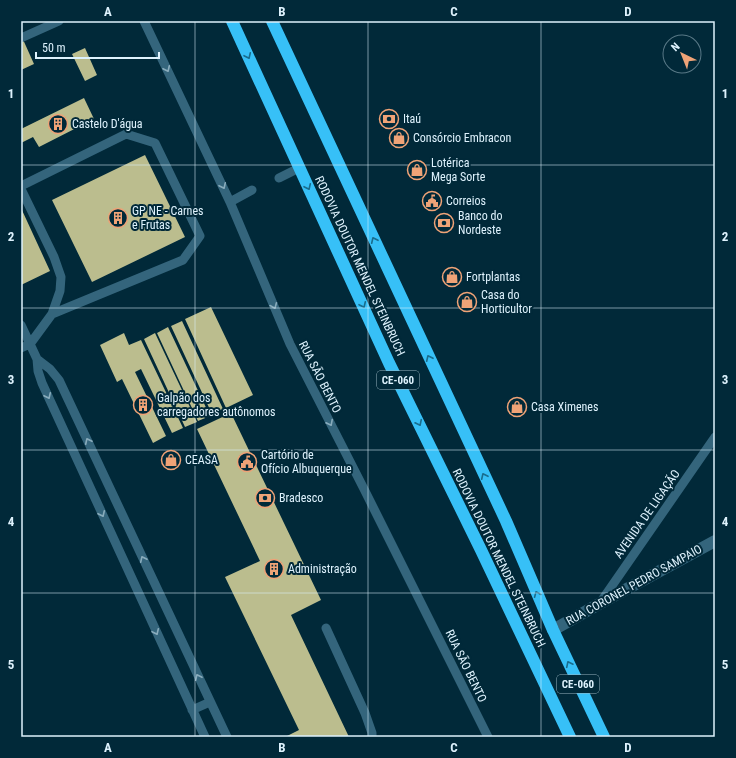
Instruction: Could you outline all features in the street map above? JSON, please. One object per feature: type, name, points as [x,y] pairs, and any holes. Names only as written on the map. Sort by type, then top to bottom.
[{"type":"highway","name":"RODOVIA DOUTOR MENDEL STEINBRUCH","points":[[232,21],[389,363],[481,550],[570,737]]},
{"type":"highway","name":"RODOVIA DOUTOR MENDEL STEINBRUCH","points":[[272,21],[511,533],[553,630],[604,737]]},
{"type":"street","name":"RUA CORONEL PEDRO SAMPAIO","points":[[553,630],[715,541]]},
{"type":"lane","points":[[21,38],[59,21]]},
{"type":"lane","name":"RUA SÃO BENTO","points":[[144,21],[230,202],[290,344],[364,488],[488,737]]},
{"type":"lane","points":[[21,348],[30,344],[52,314],[60,291],[61,277],[54,257],[21,188],[126,134],[155,143],[200,236],[183,260],[52,314]]},
{"type":"lane","points":[[279,178],[299,168]]},
{"type":"lane","points":[[230,202],[252,190]]},
{"type":"lane","points":[[21,325],[37,359],[38,371],[42,383],[205,737]]},
{"type":"lane","points":[[37,359],[50,369],[59,380],[227,737]]},
{"type":"lane","name":"AVENIDA DE LIGAÇÃO","points":[[599,604],[715,437]]},
{"type":"lane","points":[[326,628],[365,713],[372,737]]},
{"type":"lane","points":[[192,710],[210,702]]},
{"type":"building","points":[[21,35],[34,64],[21,70]]},
{"type":"building","points":[[85,48],[97,75],[85,81],[72,54]]},
{"type":"building","name":"Castelo D'água","points":[[84,98],[94,119],[39,147],[33,137],[21,143],[21,129]]},
{"type":"building","name":"GP NE - Carnes e Frutas","points":[[145,155],[185,237],[92,282],[52,200]]},
{"type":"building","points":[[21,208],[50,271],[21,285]]},
{"type":"building","name":"Galpão dos carregadores autônomos","points":[[211,307],[253,395],[226,408],[185,319]]},
{"type":"building","name":"Galpão dos carregadores autônomos","points":[[182,321],[223,409],[212,414],[171,326]]},
{"type":"building","name":"Galpão dos carregadores autônomos","points":[[168,327],[210,416],[198,421],[157,333]]},
{"type":"building","name":"Galpão dos carregadores autônomos","points":[[124,333],[129,345],[141,340],[183,428],[172,433],[141,369],[135,372],[166,436],[153,443],[122,379],[117,382],[100,345]]},
{"type":"building","name":"Galpão dos carregadores autônomos","points":[[155,333],[197,422],[185,427],[144,339]]},
{"type":"building","name":"Administração","points":[[231,413],[321,600],[291,615],[349,737],[285,737],[299,730],[225,577],[260,561],[197,429]]},
{"type":"place","name":"Itaú","points":[[389,119]]},
{"type":"place","name":"Castelo D'água","points":[[58,124]]},
{"type":"place","name":"Consórcio Embracon","points":[[399,138]]},
{"type":"place","name":"Lotérica Mega Sorte","points":[[417,170]]},
{"type":"place","name":"Correios","points":[[432,201]]},
{"type":"place","name":"GP NE - Carnes e Frutas","points":[[118,218]]},
{"type":"place","name":"Banco do Nordeste","points":[[444,223]]},
{"type":"place","name":"Fortplantas","points":[[452,277]]},
{"type":"place","name":"Casa do Horticultor","points":[[467,302]]},
{"type":"place","name":"Galpão dos carregadores autônomos","points":[[143,405]]},
{"type":"place","name":"Casa Ximenes","points":[[517,407]]},
{"type":"place","name":"CEASA","points":[[171,460]]},
{"type":"place","name":"Cartório de Ofício Albuquerque","points":[[247,462]]},
{"type":"place","name":"Bradesco","points":[[265,498]]},
{"type":"place","name":"Administração","points":[[274,569]]}]
